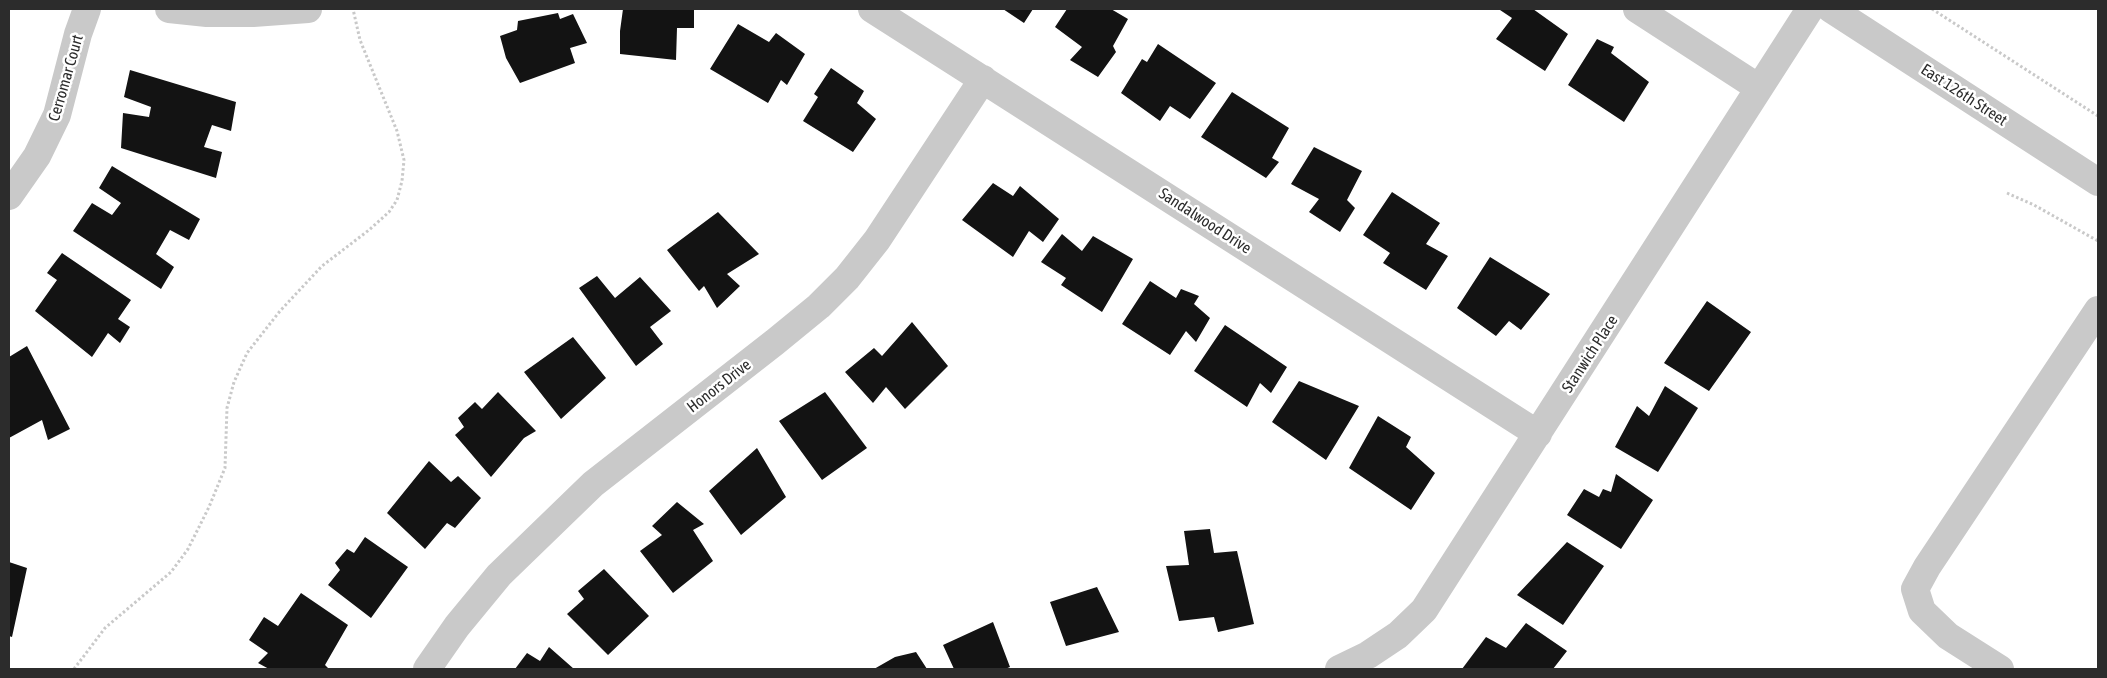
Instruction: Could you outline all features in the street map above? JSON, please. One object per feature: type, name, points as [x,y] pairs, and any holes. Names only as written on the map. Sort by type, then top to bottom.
[{"type":"street","name":"Cerromar Court","points":[[9,196],[38,156],[57,115],[78,34],[87,9]]},
{"type":"street","points":[[169,9],[206,13],[308,9]]},
{"type":"street","name":"Sandalwood Drive","points":[[872,9],[1538,434]]},
{"type":"street","points":[[1637,9],[1759,88]]},
{"type":"street","name":"Stanwich Place","points":[[1339,669],[1368,655],[1398,635],[1424,610],[1810,9]]},
{"type":"street","name":"East 126th Street","points":[[1830,9],[2098,182]]},
{"type":"street","name":"Honors Drive","points":[[427,669],[457,626],[499,575],[593,484],[775,342],[819,306],[847,278],[877,240],[983,79]]},
{"type":"street","points":[[2000,669],[1948,636],[1922,611],[1915,590],[1927,567],[2098,310]]},
{"type":"path","points":[[74,669],[105,628],[171,572],[188,549],[209,507],[225,468],[227,408],[234,382],[247,353],[280,311],[322,266],[369,230],[389,212],[397,200],[402,181],[404,160],[397,131],[360,40],[353,9]]},
{"type":"path","points":[[1932,9],[2098,116]]},
{"type":"path","points":[[2007,193],[2034,205],[2098,241]]},
{"type":"building","points":[[623,9],[694,9],[694,28],[677,28],[676,60],[620,54],[620,31]]},
{"type":"building","points":[[1003,9],[1033,9],[1024,23]]},
{"type":"building","points":[[1067,9],[1111,9],[1128,19],[1113,46],[1116,52],[1098,77],[1070,60],[1082,47],[1055,27]]},
{"type":"building","points":[[1500,9],[1533,9],[1568,34],[1545,71],[1496,39],[1512,18]]},
{"type":"building","points":[[558,13],[560,19],[573,14],[587,43],[570,48],[575,63],[520,83],[506,58],[500,36],[517,30],[518,21]]},
{"type":"building","points":[[738,24],[769,42],[776,33],[805,54],[787,85],[781,80],[768,103],[710,69]]},
{"type":"building","points":[[1597,39],[1614,47],[1611,53],[1649,82],[1624,122],[1568,85]]},
{"type":"building","points":[[1158,44],[1216,83],[1190,119],[1170,106],[1160,121],[1121,93],[1142,59],[1147,62]]},
{"type":"building","points":[[831,68],[864,91],[857,103],[876,119],[853,152],[803,121],[818,97],[814,94]]},
{"type":"building","points":[[130,70],[236,102],[231,131],[212,125],[204,147],[222,152],[216,178],[121,148],[123,113],[149,117],[151,107],[124,97]]},
{"type":"building","points":[[1232,92],[1289,128],[1272,158],[1279,162],[1266,178],[1201,137]]},
{"type":"building","points":[[1314,147],[1362,171],[1347,200],[1355,208],[1340,232],[1309,212],[1319,199],[1291,184]]},
{"type":"building","points":[[112,166],[200,219],[189,240],[170,230],[156,254],[174,267],[161,289],[73,231],[92,203],[112,215],[121,203],[99,188]]},
{"type":"building","points":[[993,183],[1013,196],[1020,186],[1059,219],[1043,242],[1029,231],[1013,257],[962,220]]},
{"type":"building","points":[[1392,192],[1440,223],[1426,244],[1448,256],[1426,290],[1383,263],[1390,253],[1363,235]]},
{"type":"building","points":[[718,212],[759,254],[727,274],[740,286],[717,308],[704,286],[699,291],[667,250]]},
{"type":"building","points":[[1062,234],[1082,251],[1093,236],[1133,259],[1102,312],[1061,285],[1066,278],[1041,262]]},
{"type":"building","points":[[62,253],[131,300],[118,319],[130,327],[120,343],[108,333],[92,357],[35,311],[57,280],[47,273]]},
{"type":"building","points":[[1490,257],[1550,294],[1521,330],[1509,321],[1496,336],[1457,308]]},
{"type":"building","points":[[597,276],[615,298],[640,277],[671,311],[650,327],[663,344],[636,366],[579,288]]},
{"type":"building","points":[[1150,281],[1176,298],[1181,289],[1199,296],[1194,304],[1210,318],[1196,342],[1186,331],[1170,355],[1122,324]]},
{"type":"building","points":[[1707,301],[1751,332],[1709,391],[1664,363]]},
{"type":"building","points":[[912,322],[948,366],[905,409],[886,387],[873,403],[845,372],[874,348],[882,356]]},
{"type":"building","points":[[1225,325],[1287,367],[1271,393],[1260,383],[1247,407],[1194,371]]},
{"type":"building","points":[[573,337],[606,378],[561,419],[524,372]]},
{"type":"building","points":[[27,346],[70,429],[48,440],[42,420],[9,438],[9,357]]},
{"type":"building","points":[[1299,381],[1359,406],[1326,460],[1272,422]]},
{"type":"building","points":[[1665,386],[1698,408],[1658,472],[1615,447],[1637,406],[1649,416]]},
{"type":"building","points":[[498,392],[536,431],[524,438],[491,477],[455,435],[464,427],[458,418],[475,402],[482,409]]},
{"type":"building","points":[[825,392],[867,448],[822,480],[779,421]]},
{"type":"building","points":[[1378,416],[1411,437],[1406,447],[1435,473],[1411,510],[1349,468]]},
{"type":"building","points":[[757,448],[786,497],[741,535],[709,491]]},
{"type":"building","points":[[429,461],[451,482],[458,476],[481,498],[455,528],[447,523],[425,549],[387,513]]},
{"type":"building","points":[[1616,474],[1653,500],[1621,549],[1567,515],[1584,489],[1599,497],[1603,489],[1611,492]]},
{"type":"building","points":[[677,502],[704,524],[693,530],[713,561],[673,593],[640,551],[662,535],[652,526]]},
{"type":"building","points":[[1210,529],[1214,553],[1237,551],[1254,624],[1218,632],[1214,617],[1179,621],[1166,566],[1189,565],[1184,531]]},
{"type":"building","points":[[365,537],[408,567],[371,618],[328,585],[340,570],[335,563],[347,549],[354,553]]},
{"type":"building","points":[[1567,542],[1604,566],[1563,625],[1517,595]]},
{"type":"building","points":[[9,562],[27,568],[12,637],[9,636]]},
{"type":"building","points":[[604,569],[649,616],[608,655],[567,614],[584,599],[578,591]]},
{"type":"building","points":[[1097,587],[1119,632],[1066,646],[1050,602]]},
{"type":"building","points":[[301,593],[348,625],[325,665],[329,669],[269,669],[258,663],[268,653],[249,640],[264,617],[278,626]]},
{"type":"building","points":[[993,622],[1010,667],[1005,669],[954,669],[943,645]]},
{"type":"building","points":[[1526,623],[1567,651],[1553,669],[1462,669],[1486,637],[1506,648]]},
{"type":"building","points":[[549,647],[574,669],[515,669],[527,653],[540,661]]},
{"type":"building","points":[[916,652],[927,669],[874,669],[895,657]]}]
